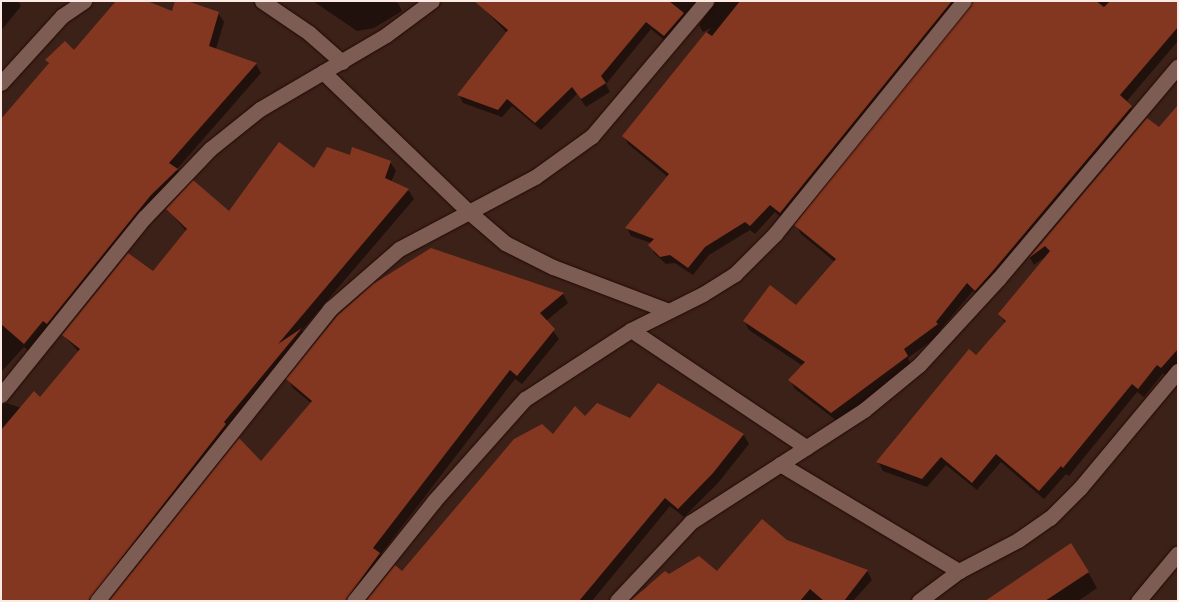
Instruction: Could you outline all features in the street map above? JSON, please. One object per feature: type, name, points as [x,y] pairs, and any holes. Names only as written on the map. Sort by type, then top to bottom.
[{"type":"street","points":[[1,83],[62,16],[84,1]]},
{"type":"street","points":[[262,1],[309,33],[342,62]]},
{"type":"street","points":[[1,395],[144,218],[210,149],[260,109],[386,35],[432,1]]},
{"type":"street","points":[[96,601],[330,309],[399,249],[535,177],[592,136],[706,1]]},
{"type":"street","points":[[354,601],[434,501],[525,399],[631,330],[666,310],[703,294],[735,274],[775,234],[964,1]]},
{"type":"street","points":[[617,601],[691,522],[864,410],[919,365],[999,278],[1178,66]]},
{"type":"street","points":[[323,72],[469,212],[506,243],[553,267],[666,310]]},
{"type":"street","points":[[631,330],[806,448]]},
{"type":"street","points":[[919,601],[959,570],[1018,540],[1050,518],[1080,488],[1178,371]]},
{"type":"street","points":[[780,464],[959,570]]},
{"type":"street","points":[[1138,601],[1178,553]]},
{"type":"building","points":[[116,1],[147,1],[172,11],[175,1],[187,1],[219,12],[209,46],[257,63],[169,163],[178,169],[151,195],[47,324],[43,321],[24,344],[1,324],[1,119],[49,63],[45,60],[65,41],[74,50]]},
{"type":"building","points":[[474,1],[669,1],[684,13],[664,36],[646,22],[601,76],[606,83],[581,99],[572,87],[535,123],[507,99],[498,110],[457,95],[508,30]]},
{"type":"building","points":[[740,1],[952,1],[780,213],[770,205],[750,226],[745,222],[705,247],[688,268],[670,255],[660,257],[648,245],[654,239],[625,228],[669,174],[622,136],[706,32],[712,36]]},
{"type":"building","points":[[973,1],[1096,1],[1104,7],[1110,1],[1178,1],[1178,27],[1120,95],[1132,106],[975,291],[967,283],[936,322],[938,324],[904,349],[908,356],[831,413],[788,380],[805,362],[743,321],[770,285],[796,305],[836,259],[794,225]]},
{"type":"building","points":[[1178,105],[1178,349],[1161,368],[1157,365],[1138,389],[1132,384],[1063,468],[1061,466],[1039,491],[996,454],[972,483],[941,457],[922,479],[876,462],[969,349],[976,355],[1006,321],[998,314],[1050,251],[1045,246],[1029,258],[1147,118],[1159,127]]},
{"type":"building","points":[[279,142],[314,168],[327,147],[350,155],[352,147],[391,161],[385,178],[409,189],[278,344],[302,328],[224,422],[226,424],[88,601],[1,601],[1,430],[34,391],[40,397],[80,349],[62,335],[128,253],[153,271],[187,229],[166,209],[193,180],[229,211]]},
{"type":"building","points":[[431,248],[564,293],[540,313],[555,329],[517,376],[510,370],[373,548],[380,553],[345,601],[109,601],[239,438],[261,461],[312,401],[286,379],[337,316],[373,284]]},
{"type":"building","points":[[658,383],[744,434],[713,473],[678,509],[665,498],[579,601],[366,601],[395,565],[402,571],[514,439],[542,424],[553,434],[575,406],[585,416],[597,403],[630,418]]},
{"type":"building","points":[[762,519],[787,540],[868,570],[844,601],[824,601],[810,589],[800,601],[630,601],[665,571],[669,574],[699,556],[717,571]]},
{"type":"building","points":[[1071,543],[1089,572],[1045,601],[985,601]]}]
